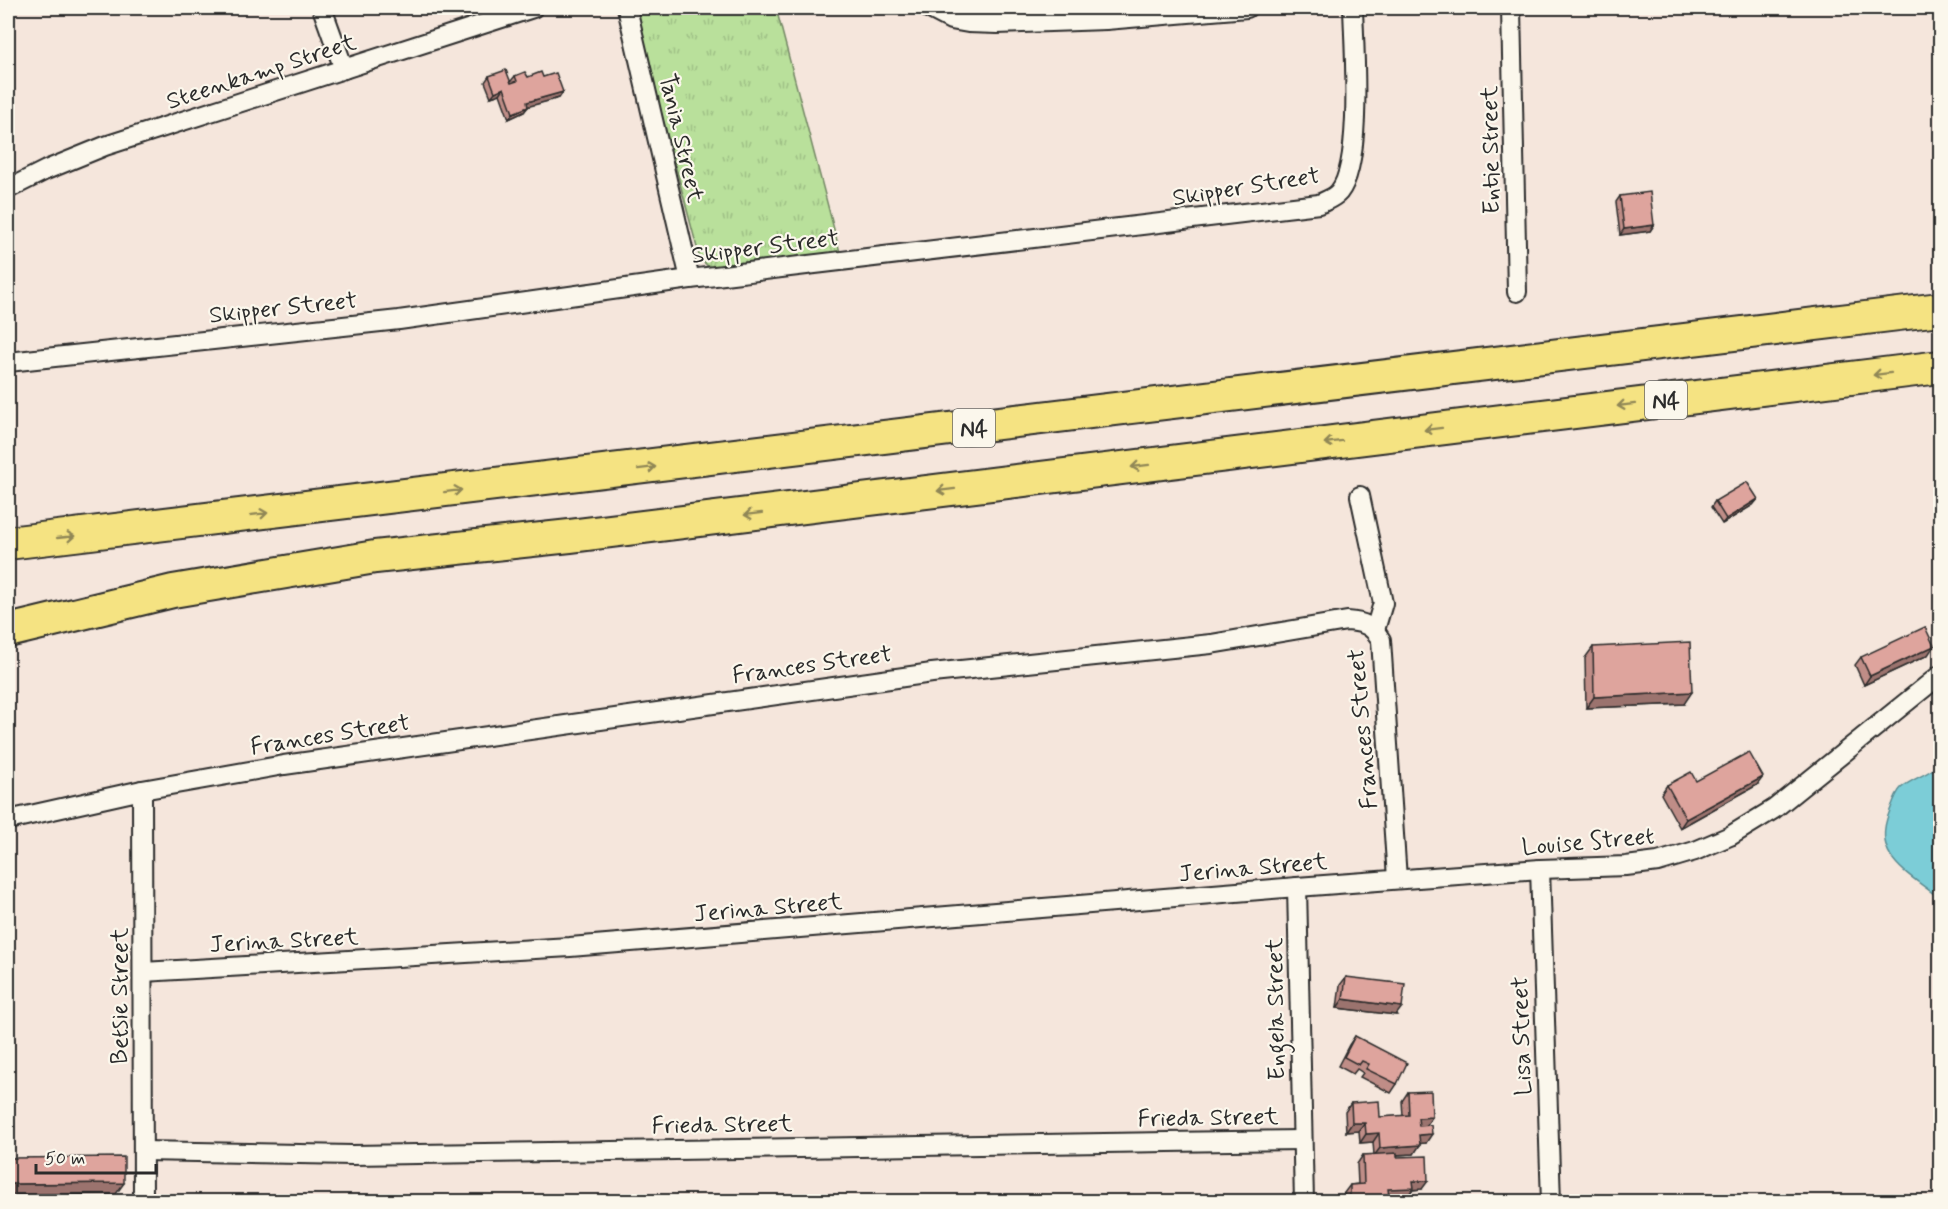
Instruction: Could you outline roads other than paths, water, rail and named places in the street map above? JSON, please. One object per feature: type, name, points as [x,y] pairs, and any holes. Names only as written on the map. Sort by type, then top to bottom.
[{"type":"highway","name":"N4","points":[[8,543],[1941,309]]},
{"type":"highway","name":"N4","points":[[8,631],[173,591],[375,557],[582,535],[1941,367]]},
{"type":"street","points":[[322,8],[344,69]]},
{"type":"street","name":"Steenkamp Street","points":[[8,189],[46,170],[105,146],[533,8]]},
{"type":"street","name":"Tania Street","points":[[627,8],[690,279]]},
{"type":"street","points":[[928,8],[951,20],[997,24],[1106,20],[1246,8]]},
{"type":"street","name":"Skipper Street","points":[[8,362],[399,320],[690,279],[1320,204],[1341,190],[1350,158],[1355,115],[1353,8]]},
{"type":"street","name":"Entie Street","points":[[1511,8],[1517,292]]},
{"type":"street","points":[[1360,496],[1383,603],[1375,630]]},
{"type":"street","name":"Frances Street","points":[[8,820],[142,790],[319,759],[932,672],[1211,644],[1347,621],[1362,622],[1375,630],[1381,640],[1384,656],[1397,879]]},
{"type":"street","name":"Louise Street","points":[[1397,879],[1540,869],[1626,866],[1658,862],[1695,851],[1730,836],[1774,809],[1941,675]]},
{"type":"street","name":"Betsie Street","points":[[142,790],[143,1202]]},
{"type":"street","name":"Lisa Street","points":[[1540,869],[1551,1202]]},
{"type":"street","name":"Jerina Street","points":[[143,972],[570,947],[1397,879]]},
{"type":"street","name":"Engela Street","points":[[1297,887],[1304,1202]]},
{"type":"street","name":"Frieda Street","points":[[143,1151],[352,1155],[1301,1140]]},
{"type":"water","points":[[1940,764],[1940,895],[1934,894],[1895,861],[1888,852],[1885,828],[1894,800],[1901,788]]}]
